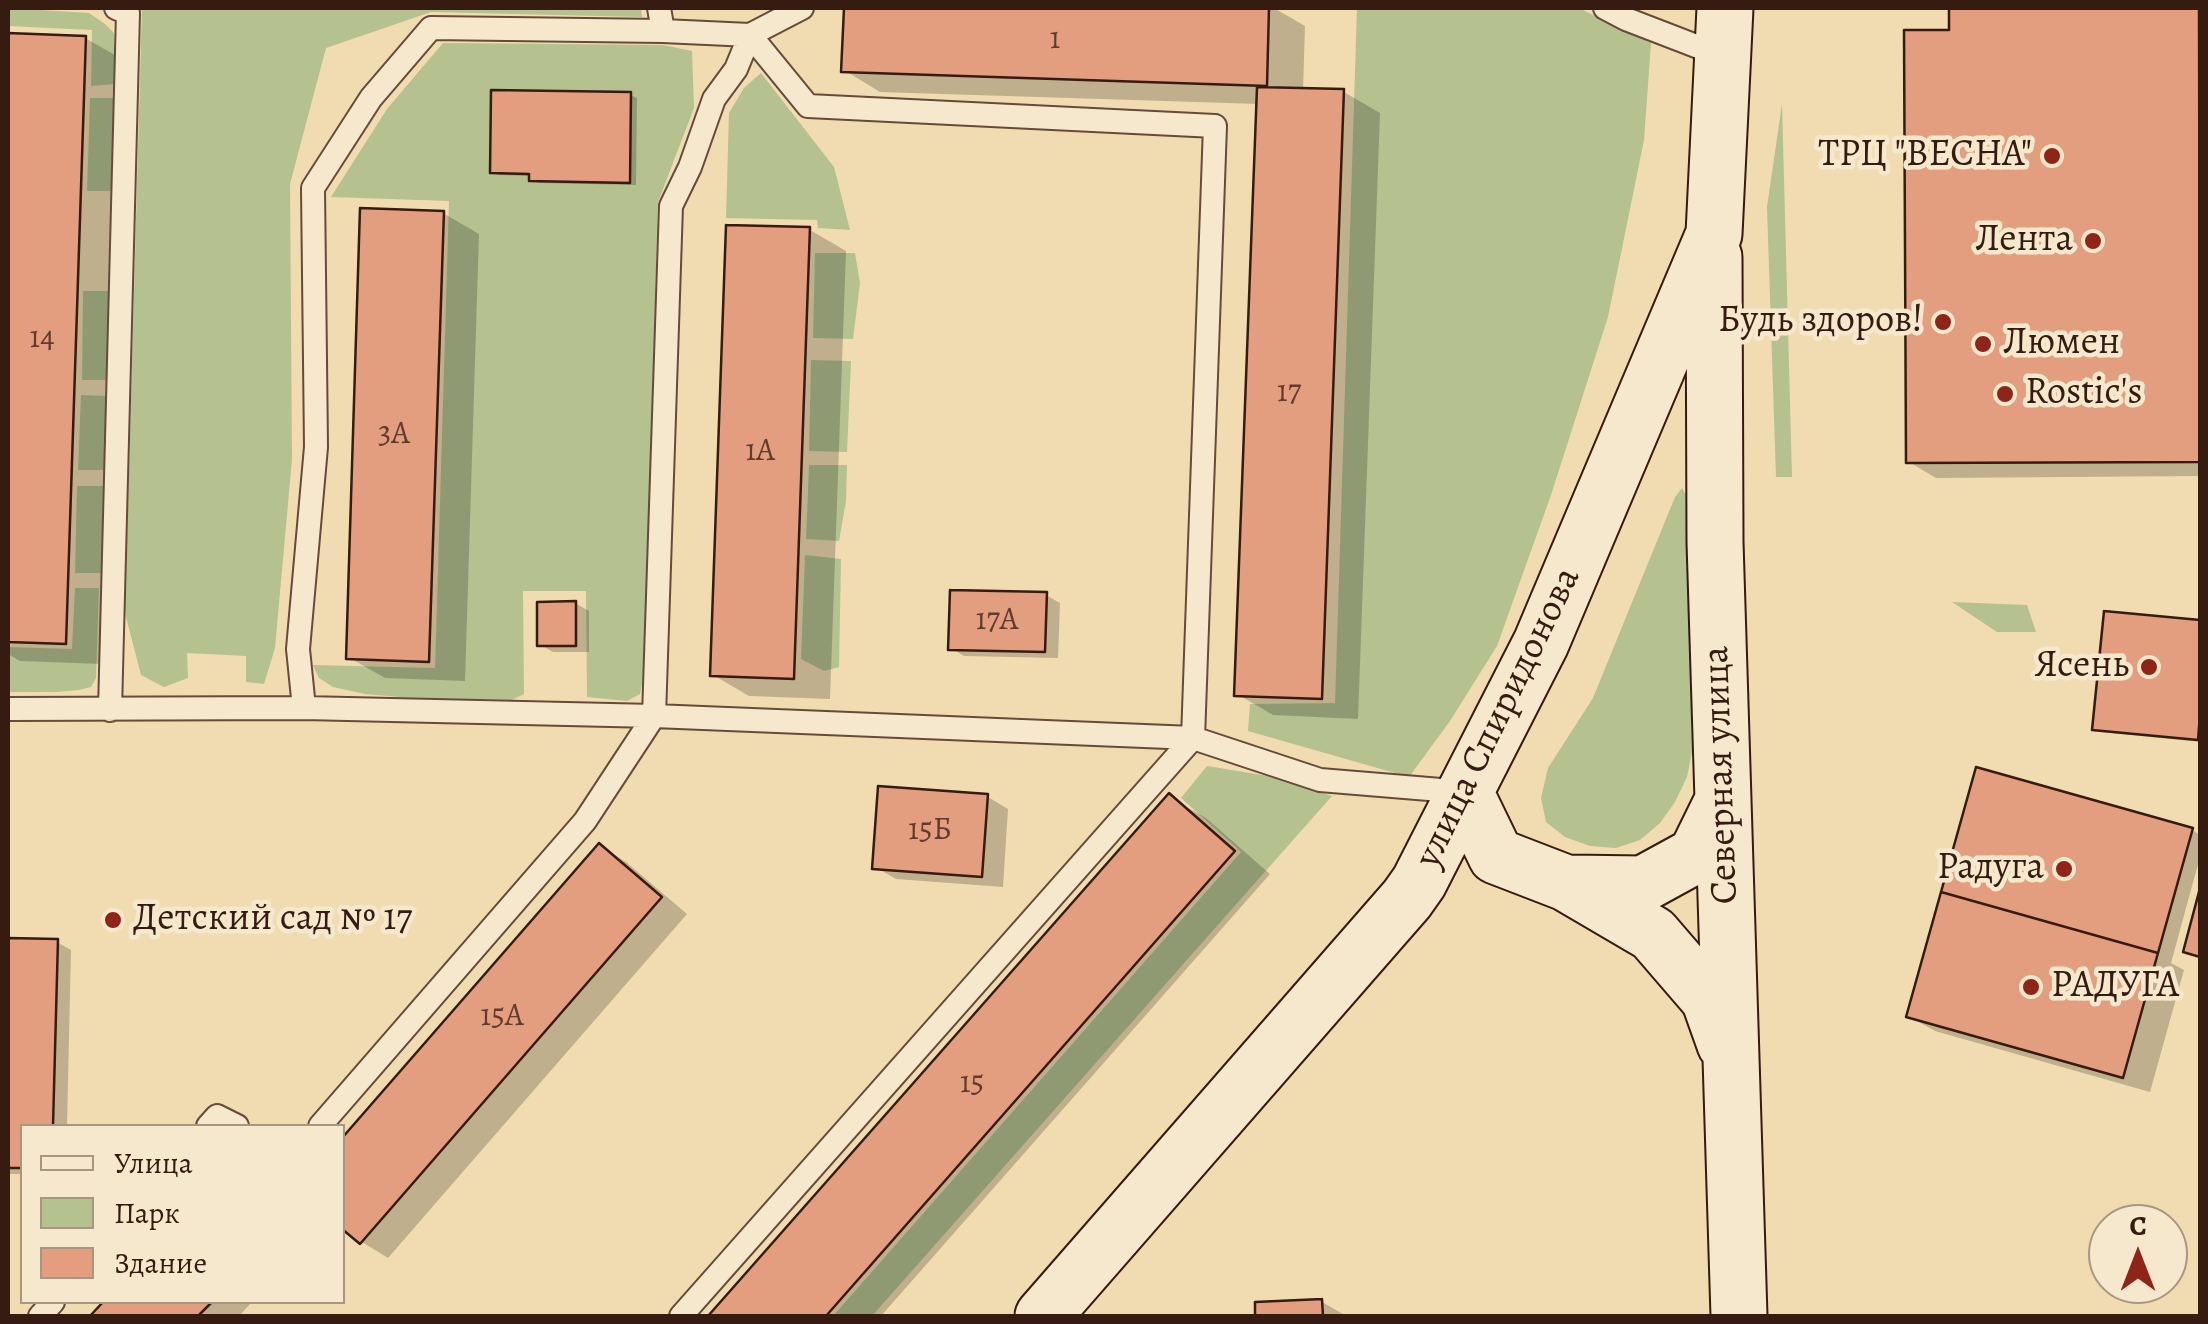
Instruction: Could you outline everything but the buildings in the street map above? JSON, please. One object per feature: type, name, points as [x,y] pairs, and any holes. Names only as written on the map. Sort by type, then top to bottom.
[{"type":"street","name":"улица Спиридонова","points":[[1044,1316],[1419,882],[1541,644],[1714,234],[1725,32]]},
{"type":"street","name":"Северная улица","points":[[1714,234],[1715,542],[1739,1316]]},
{"type":"street","points":[[1465,792],[1496,856],[1566,883],[1652,934],[1708,999],[1731,1061]]},
{"type":"street","points":[[1419,882],[1459,873],[1500,873],[1566,883],[1643,884],[1696,855],[1723,800]]},
{"type":"lane","points":[[110,710],[128,13],[116,8]]},
{"type":"lane","points":[[659,8],[663,32]]},
{"type":"lane","points":[[304,708],[298,649],[316,447],[313,188],[370,98],[432,28],[750,35],[802,8]]},
{"type":"lane","points":[[1605,8],[1626,19],[1725,32]]},
{"type":"lane","points":[[322,1124],[585,821],[654,716],[671,206],[690,168],[714,99],[736,69],[750,35]]},
{"type":"lane","points":[[682,1316],[1193,738],[1215,126],[808,106],[750,35]]},
{"type":"lane","points":[[8,709],[304,708],[654,716],[1193,738],[1320,780],[1465,792]]},
{"type":"lane","points":[[210,1124],[217,1116],[234,1124]]},
{"type":"green space","points":[[8,8],[89,13],[105,24],[114,33],[116,84],[91,86],[92,30],[8,26]]},
{"type":"green space","points":[[142,8],[641,8],[642,17],[431,12],[326,48],[290,184],[292,459],[275,648],[264,684],[246,682],[246,656],[187,653],[188,678],[164,687],[141,675],[125,613]]},
{"type":"green space","points":[[1357,8],[1579,8],[1651,43],[1644,140],[1608,317],[1551,495],[1497,646],[1409,777],[1248,731],[1250,704],[1335,703]]},
{"type":"green space","points":[[443,43],[663,45],[692,51],[694,108],[658,202],[644,673],[640,694],[627,701],[587,697],[586,591],[523,591],[524,694],[512,700],[365,694],[333,687],[319,678],[313,665],[435,668],[449,201],[331,197],[387,109]]},
{"type":"green space","points":[[761,73],[834,167],[850,230],[818,228],[817,220],[726,218],[729,113],[744,88]]},
{"type":"green space","points":[[90,98],[114,98],[111,191],[87,191]]},
{"type":"green space","points":[[1782,104],[1792,477],[1776,477],[1767,207]]},
{"type":"green space","points":[[815,253],[855,253],[860,283],[853,339],[813,338]]},
{"type":"green space","points":[[83,291],[111,291],[109,380],[82,380]]},
{"type":"green space","points":[[811,360],[851,361],[847,452],[809,451]]},
{"type":"green space","points":[[81,395],[107,396],[104,470],[78,470]]},
{"type":"green space","points":[[809,465],[847,465],[839,541],[806,539]]},
{"type":"green space","points":[[77,486],[103,486],[101,573],[75,573]]},
{"type":"green space","points":[[1682,488],[1686,495],[1692,752],[1687,777],[1660,823],[1640,840],[1616,848],[1590,846],[1565,837],[1546,822],[1541,798],[1548,768],[1593,698]]},
{"type":"green space","points":[[805,555],[841,559],[839,667],[824,671],[801,659]]},
{"type":"green space","points":[[75,588],[99,588],[96,678],[91,687],[8,692],[8,647],[72,649]]},
{"type":"green space","points":[[1952,602],[2027,605],[2036,632],[1997,632]]},
{"type":"green space","points":[[1207,766],[1268,776],[1332,796],[872,1316],[833,1316],[1241,852],[1181,798]]},
{"type":"place","name":"ТРЦ \"ВЕСНА\"","points":[[2052,156]]},
{"type":"place","name":"Лента","points":[[2093,241]]},
{"type":"place","name":"Будь здоров!","points":[[1943,322]]},
{"type":"place","name":"Люмен","points":[[1983,344]]},
{"type":"place","name":"Rostic's","points":[[2005,394]]},
{"type":"place","name":"Ясень","points":[[2149,667]]},
{"type":"place","name":"Радуга","points":[[2064,869]]},
{"type":"place","name":"Детский сад № 17","points":[[113,920]]},
{"type":"place","name":"РАДУГА","points":[[2031,987]]}]
